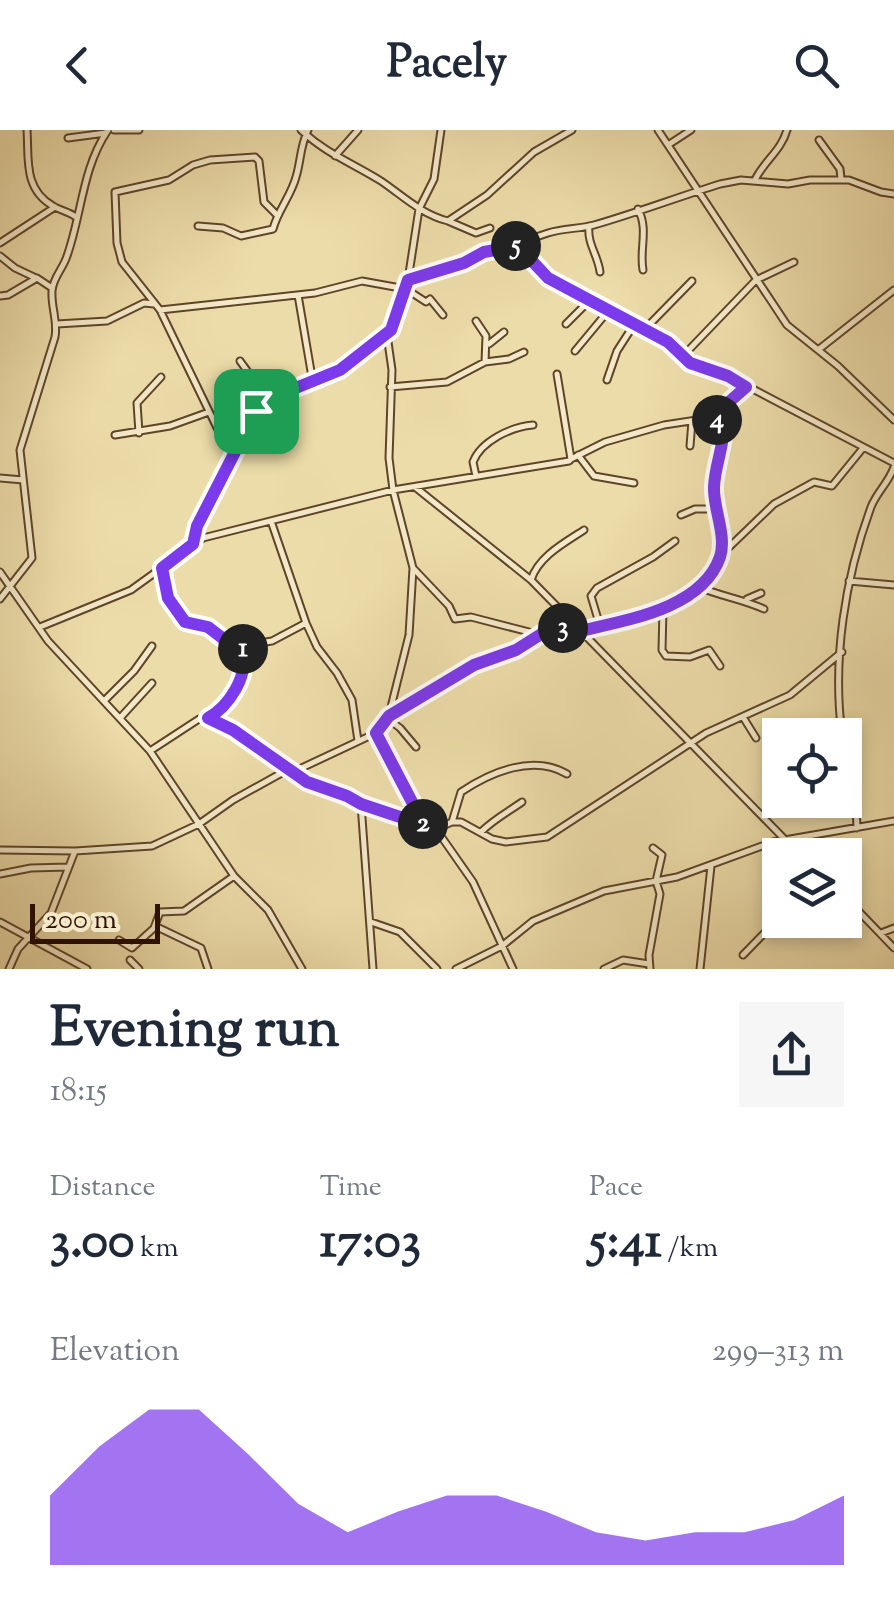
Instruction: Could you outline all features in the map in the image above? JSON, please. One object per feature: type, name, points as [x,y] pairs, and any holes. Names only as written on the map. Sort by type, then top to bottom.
[{"type":"street","points":[[27,130],[25,151],[37,192],[54,207],[76,218]]},
{"type":"street","points":[[68,138],[139,130]]},
{"type":"street","points":[[335,156],[358,130]]},
{"type":"street","points":[[388,718],[409,635],[413,568],[388,458],[392,370],[388,351],[408,280],[419,208],[434,179],[441,130]]},
{"type":"street","points":[[448,221],[487,196],[534,152],[572,130]]},
{"type":"street","points":[[658,130],[787,325],[894,420]]},
{"type":"street","points":[[668,145],[692,130]]},
{"type":"street","points":[[756,180],[761,168],[782,146],[787,130]]},
{"type":"street","points":[[0,599],[32,558],[21,440],[46,371],[57,324],[52,288],[67,256],[89,169],[109,131]]},
{"type":"street","points":[[198,226],[223,228],[241,236],[274,229],[295,182],[305,132],[335,156],[419,208],[476,233],[490,228]]},
{"type":"street","points":[[819,140],[840,168],[841,180]]},
{"type":"street","points":[[234,451],[222,438],[160,310],[126,268],[118,251],[116,192],[170,180],[210,160],[255,157],[259,161],[264,202],[277,215]]},
{"type":"street","points":[[408,280],[464,263],[484,252],[518,246],[552,231],[589,226],[720,184],[841,180],[894,194]]},
{"type":"street","points":[[0,243],[54,207]]},
{"type":"street","points":[[638,209],[644,220],[640,257],[643,270]]},
{"type":"street","points":[[589,226],[592,253],[600,272]]},
{"type":"street","points":[[518,246],[548,278],[645,328],[699,367],[770,396],[894,465],[873,503],[850,581],[842,652],[841,718]]},
{"type":"street","points":[[0,256],[52,288]]},
{"type":"street","points":[[682,357],[756,280],[794,262]]},
{"type":"street","points":[[0,296],[37,278]]},
{"type":"street","points":[[160,310],[298,294],[362,281],[406,289],[426,302],[430,299],[443,315]]},
{"type":"street","points":[[645,328],[692,281]]},
{"type":"street","points":[[818,350],[894,290]]},
{"type":"street","points":[[298,294],[312,383]]},
{"type":"street","points":[[566,324],[590,300]]},
{"type":"street","points":[[57,324],[107,321],[144,304],[154,304]]},
{"type":"street","points":[[575,351],[610,310]]},
{"type":"street","points":[[476,321],[482,327],[487,346],[485,362]]},
{"type":"street","points":[[607,380],[616,351],[635,323]]},
{"type":"street","points":[[256,411],[281,394],[340,370],[391,330]]},
{"type":"street","points":[[487,346],[504,332]]},
{"type":"street","points":[[390,387],[447,382],[485,362],[509,359],[524,352]]},
{"type":"street","points":[[193,544],[197,526],[256,411],[259,387],[240,361]]},
{"type":"street","points":[[557,374],[575,457],[594,476],[634,483]]},
{"type":"street","points":[[138,433],[136,403],[161,377]]},
{"type":"street","points":[[40,627],[108,602],[193,544],[393,490],[575,457],[605,442],[712,417],[746,387]]},
{"type":"street","points":[[116,434],[184,423],[210,411]]},
{"type":"street","points":[[712,417],[724,425],[724,442],[715,473],[720,556]]},
{"type":"street","points":[[690,446],[692,421]]},
{"type":"street","points":[[476,476],[472,465],[481,446],[516,428],[533,425]]},
{"type":"street","points":[[0,850],[152,846],[199,824],[233,800],[290,771],[376,733],[388,718],[474,665],[516,650],[540,634],[554,628],[579,630],[600,626],[664,609],[698,587],[720,556],[762,514],[814,482],[832,486],[863,448]]},
{"type":"street","points":[[0,478],[23,480]]},
{"type":"street","points":[[415,487],[531,580],[782,838]]},
{"type":"street","points":[[680,515],[696,509],[716,510]]},
{"type":"street","points":[[271,521],[306,623],[354,708],[358,741]]},
{"type":"street","points":[[531,580],[540,563],[584,530]]},
{"type":"street","points":[[600,626],[591,596],[610,578],[654,558],[674,541]]},
{"type":"street","points":[[162,568],[168,598],[185,622],[208,627],[234,647],[272,641],[306,623]]},
{"type":"street","points":[[413,568],[448,606],[455,620],[471,617],[540,634]]},
{"type":"street","points":[[0,572],[48,642],[150,750],[234,876],[268,910],[299,968]]},
{"type":"street","points":[[850,581],[894,585]]},
{"type":"street","points":[[698,587],[744,599],[764,609]]},
{"type":"street","points":[[744,599],[761,593]]},
{"type":"street","points":[[664,609],[662,650],[666,656],[690,657],[709,650],[720,666]]},
{"type":"street","points":[[150,750],[208,718],[226,703],[243,674],[245,662],[241,653],[246,643]]},
{"type":"street","points":[[105,700],[152,646]]},
{"type":"street","points":[[436,829],[461,822],[506,842],[548,837],[706,733],[797,690],[842,652]]},
{"type":"street","points":[[121,718],[152,683]]},
{"type":"street","points":[[744,716],[756,738]]},
{"type":"street","points":[[208,718],[233,730],[290,771],[361,804],[436,829],[473,882],[513,969]]},
{"type":"street","points":[[388,718],[416,747]]},
{"type":"street","points":[[376,733],[424,825]]},
{"type":"street","points":[[452,822],[459,794],[494,774],[546,764],[566,774]]},
{"type":"street","points":[[481,832],[522,802]]},
{"type":"street","points":[[361,804],[373,969]]},
{"type":"street","points":[[857,818],[857,828]]},
{"type":"street","points":[[796,838],[894,821]]},
{"type":"street","points":[[604,969],[624,960],[649,967],[660,902],[656,882],[662,855],[652,848]]},
{"type":"street","points":[[456,969],[502,946],[533,920],[560,908],[604,891],[656,882],[762,848]]},
{"type":"street","points":[[9,969],[18,949],[52,913],[75,850]]},
{"type":"street","points":[[700,969],[711,866]]},
{"type":"street","points":[[0,874],[68,867]]},
{"type":"street","points":[[119,940],[132,948],[155,926],[160,912],[184,911],[234,876]]},
{"type":"street","points":[[862,914],[894,948]]},
{"type":"street","points":[[0,922],[87,969]]},
{"type":"street","points":[[371,922],[400,932],[437,969]]},
{"type":"street","points":[[155,926],[201,948],[208,969]]},
{"type":"street","points":[[880,933],[894,928]]},
{"type":"street","points":[[744,955],[762,936]]},
{"type":"street","points":[[130,960],[139,969]]},
{"type":"route","points":[[518,246],[548,278],[668,342],[690,363],[728,376],[746,387],[712,417],[724,425],[714,492],[720,556],[690,595],[664,609],[580,631],[546,631],[516,650],[474,665],[416,698],[389,716],[376,733],[424,825],[307,782],[233,730],[208,718],[226,703],[243,674],[245,662],[241,653],[246,643],[234,647],[208,627],[185,622],[168,598],[162,568],[193,544],[197,526],[256,411],[281,394],[340,370],[391,330],[408,280],[464,263],[484,252],[518,246]]}]
